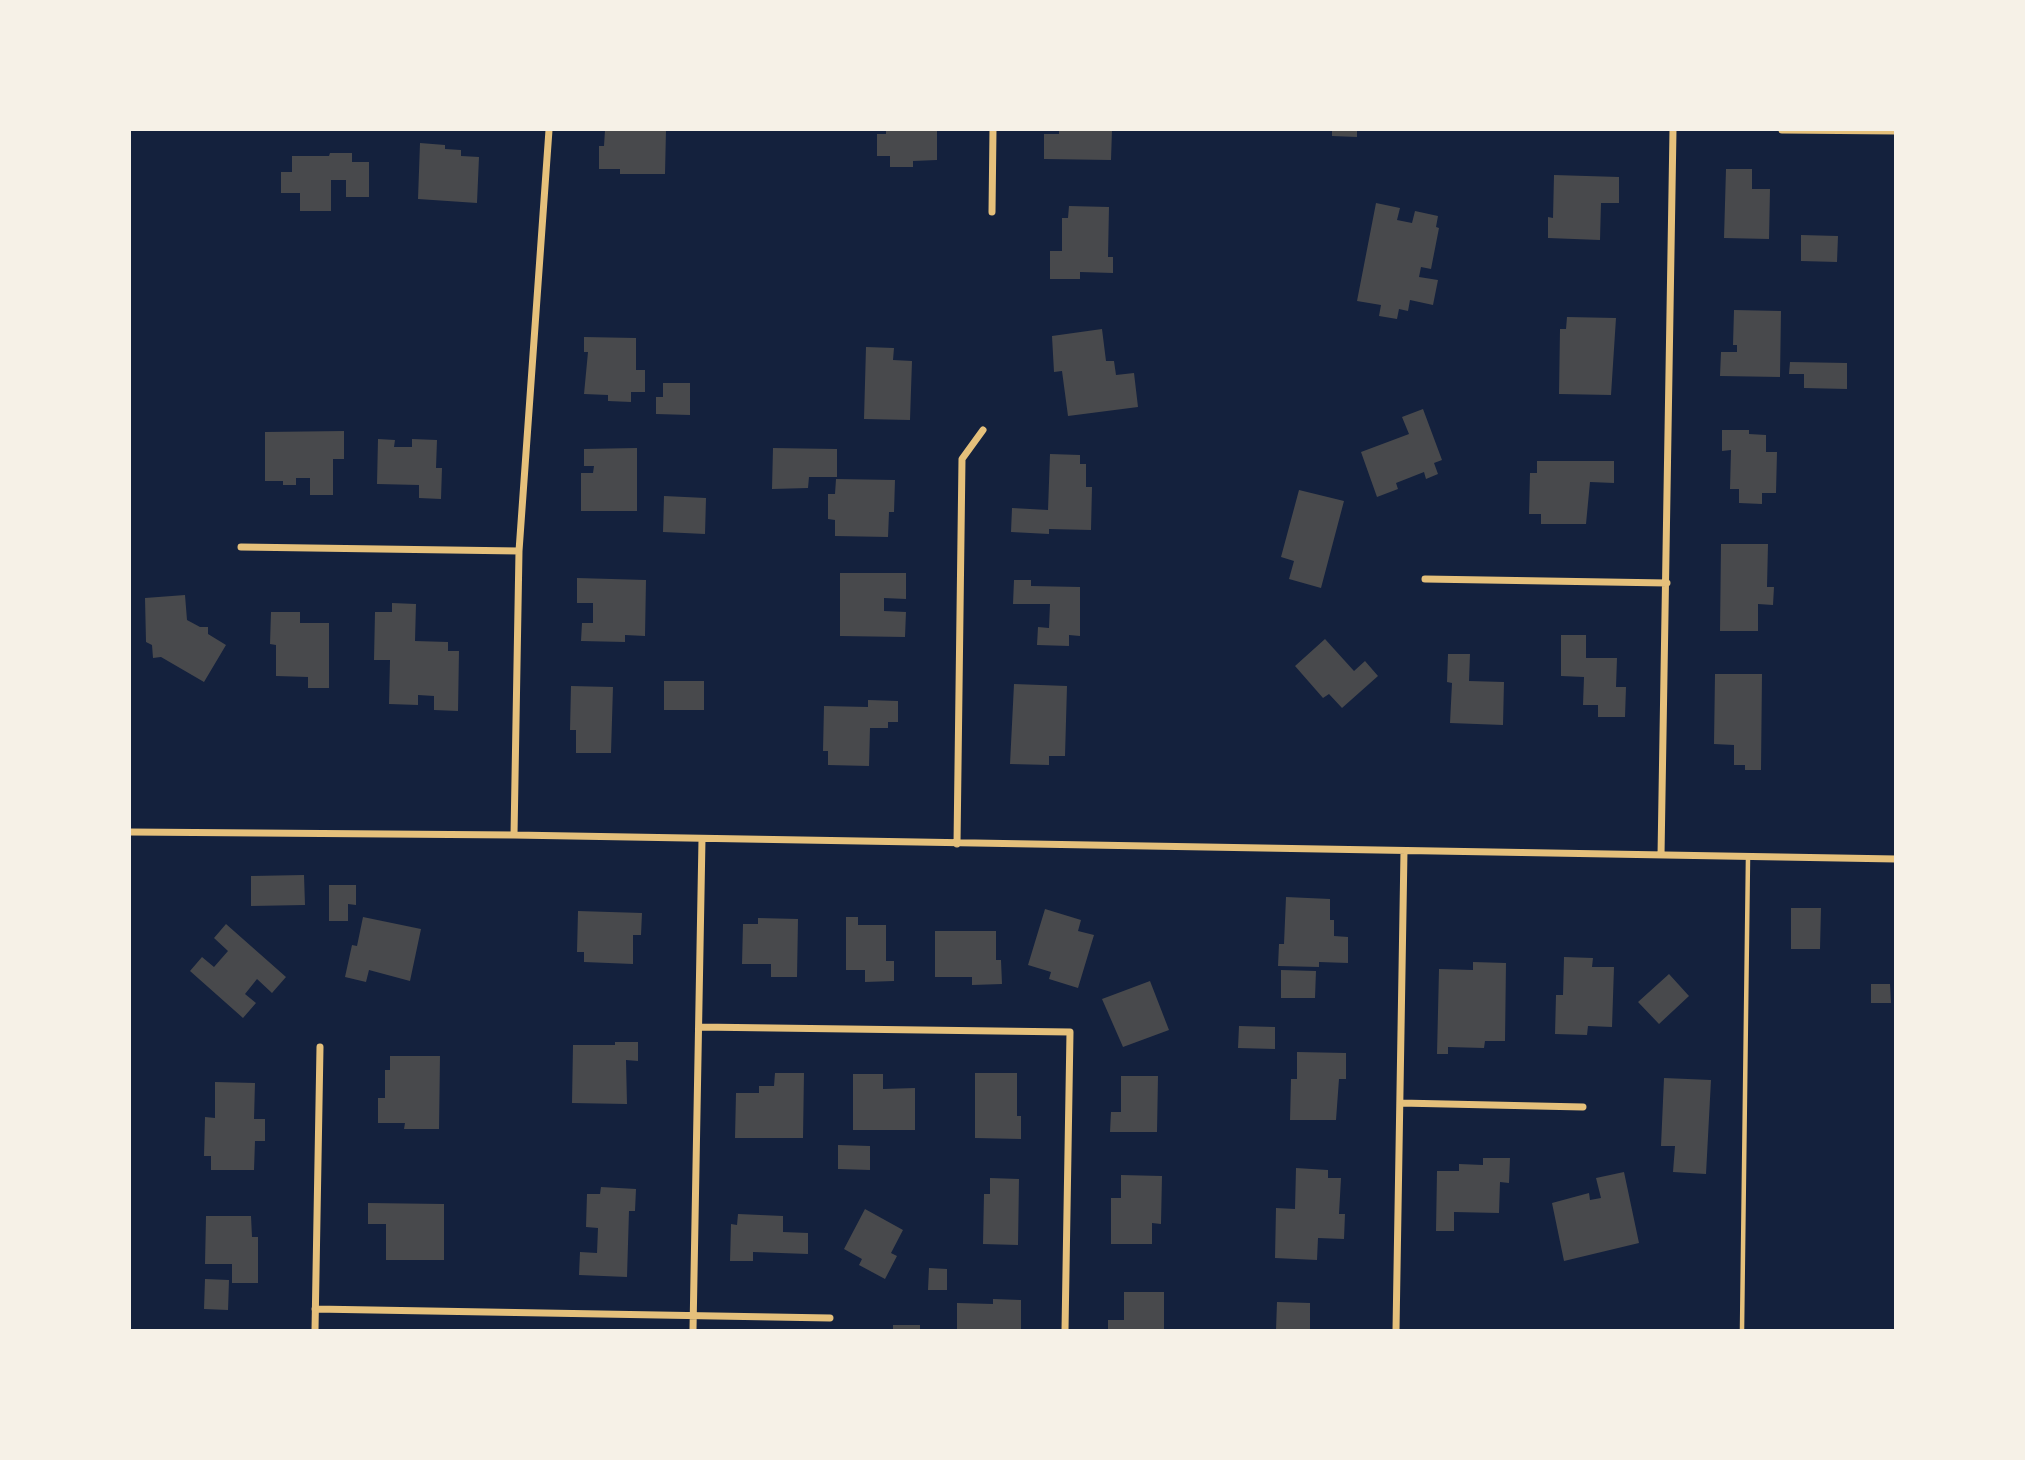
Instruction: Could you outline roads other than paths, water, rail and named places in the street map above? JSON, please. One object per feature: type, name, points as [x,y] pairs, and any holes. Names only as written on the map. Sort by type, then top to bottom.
[{"type":"street","points":[[514,835],[519,551],[549,130]]},
{"type":"street","points":[[992,212],[993,130]]},
{"type":"street","points":[[1661,855],[1673,130]]},
{"type":"street","points":[[1782,130],[1895,131]]},
{"type":"street","points":[[957,844],[962,459],[983,430]]},
{"type":"street","points":[[241,547],[519,551]]},
{"type":"street","points":[[1425,579],[1667,583]]},
{"type":"street","points":[[130,832],[514,835],[1895,859]]},
{"type":"street","points":[[693,1331],[702,839]]},
{"type":"street","points":[[1396,1331],[1404,851]]},
{"type":"street","points":[[699,1027],[1070,1032],[1065,1331]]},
{"type":"street","points":[[315,1331],[320,1047]]},
{"type":"street","points":[[1400,1103],[1583,1107]]},
{"type":"street","points":[[315,1309],[830,1318]]},
{"type":"lane","points":[[1742,1331],[1748,856]]}]
